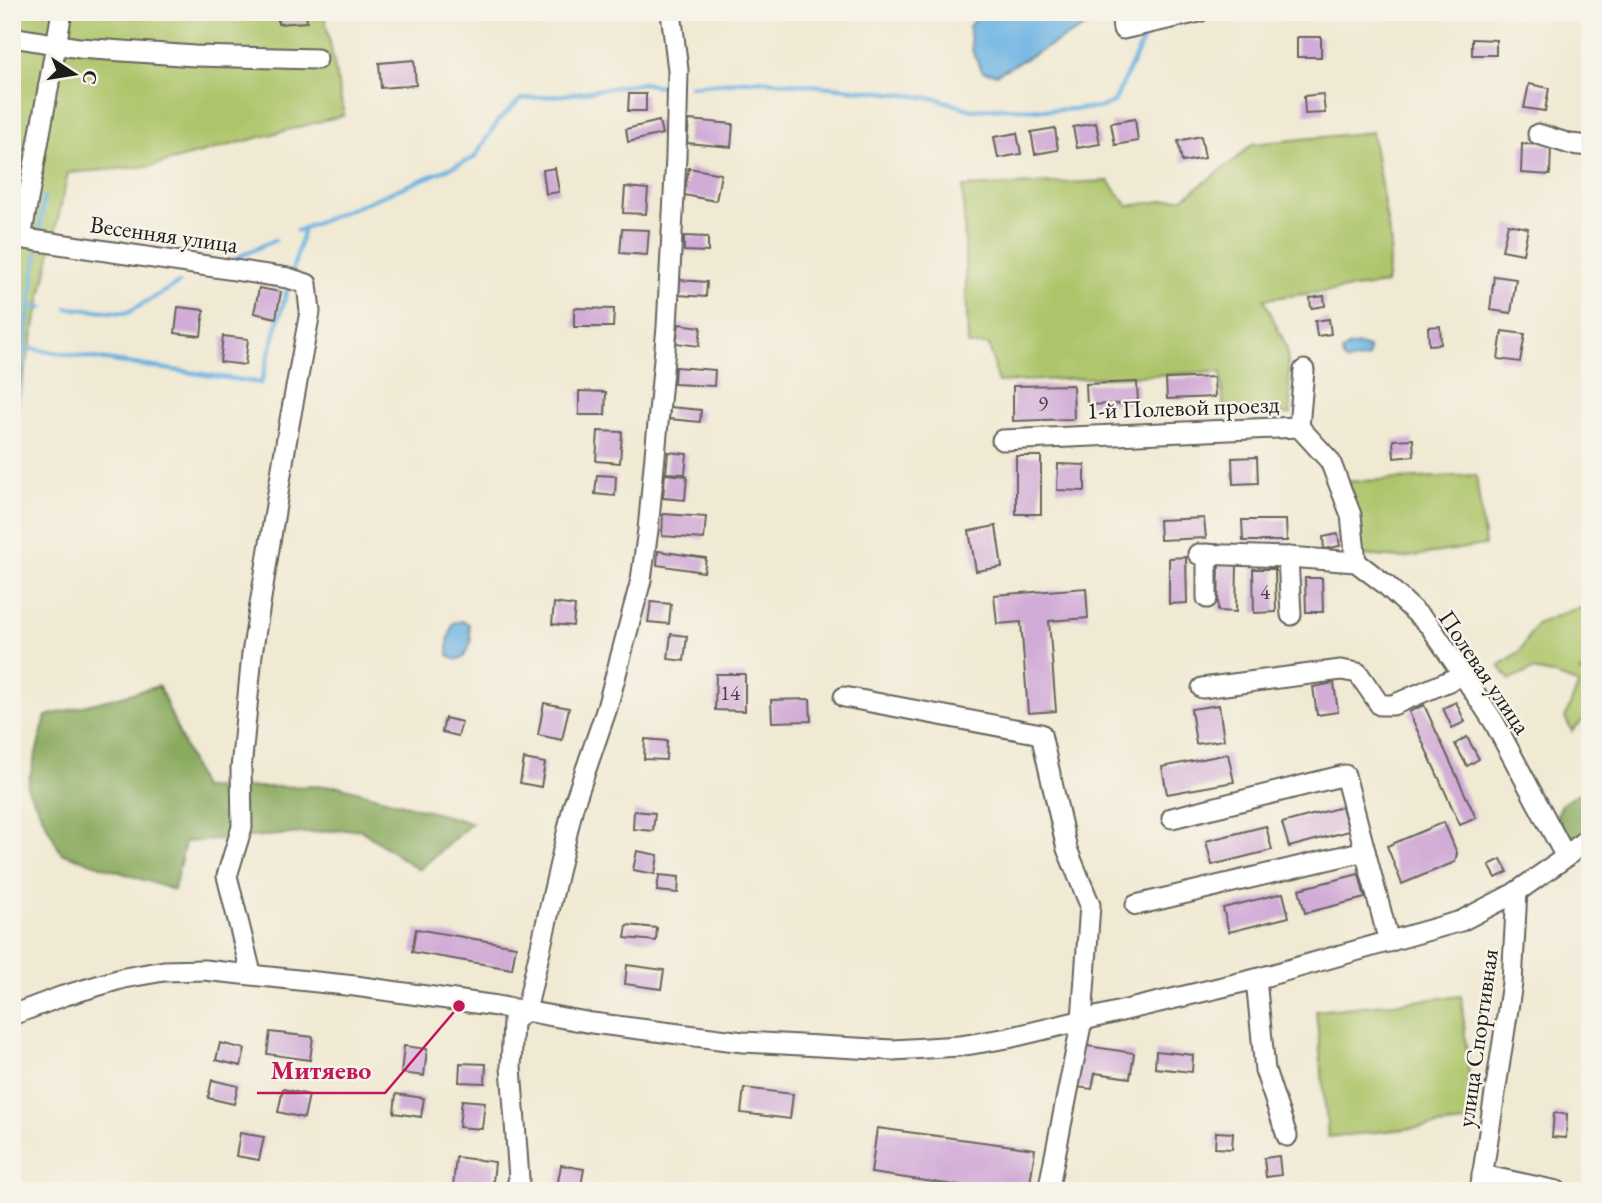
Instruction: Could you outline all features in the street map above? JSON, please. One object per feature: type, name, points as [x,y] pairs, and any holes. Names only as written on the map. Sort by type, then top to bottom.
[{"type":"street","points":[[16,237],[62,12]]},
{"type":"street","points":[[515,1191],[519,1179],[511,1067],[513,1021],[526,1011],[573,807],[614,683],[641,580],[648,530],[667,327],[676,170],[678,70],[671,12]]},
{"type":"street","points":[[1121,12],[1123,29],[1158,17],[1199,12]]},
{"type":"street","points":[[12,37],[79,48],[195,56],[317,59]]},
{"type":"street","points":[[1538,134],[1570,144],[1590,146]]},
{"type":"street","name":"Весенняя улица","points":[[16,237],[288,278],[307,284],[310,312],[252,654],[241,769],[242,827],[227,876],[251,973]]},
{"type":"street","points":[[1299,427],[1304,370]]},
{"type":"street","name":"1-й Полевой проезд","points":[[1002,440],[1299,427],[1330,461],[1352,515],[1356,562]]},
{"type":"street","points":[[1207,598],[1202,554],[1288,556],[1356,562]]},
{"type":"street","points":[[1288,556],[1291,615]]},
{"type":"street","name":"Полевая улица","points":[[1356,562],[1385,584],[1430,626],[1494,722],[1566,857]]},
{"type":"street","points":[[1202,688],[1341,670],[1358,673],[1380,705],[1392,705],[1464,675]]},
{"type":"street","points":[[844,697],[1041,734],[1067,849],[1090,905],[1082,1020],[1048,1191]]},
{"type":"street","points":[[1172,818],[1345,775],[1389,942]]},
{"type":"street","points":[[12,1015],[98,985],[137,975],[191,970],[251,973],[526,1011],[592,1023],[743,1042],[893,1050],[976,1044],[1256,979],[1469,918],[1517,891],[1566,857],[1590,836]]},
{"type":"street","points":[[1136,905],[1365,851]]},
{"type":"street","name":"улица Спортивная","points":[[1481,1183],[1512,984],[1517,891]]},
{"type":"street","points":[[1256,979],[1265,1070],[1287,1136]]},
{"type":"street","points":[[1481,1183],[1557,1191]]},
{"type":"green space","points":[[12,12],[324,12],[344,115],[152,166],[68,173],[12,430]]},
{"type":"green space","points":[[1372,132],[1391,245],[1386,284],[1264,299],[1287,348],[1291,414],[1224,415],[1221,372],[998,382],[989,345],[968,345],[963,187],[1109,181],[1128,206],[1183,198],[1235,160],[1252,144]]},
{"type":"green space","points":[[1476,475],[1485,545],[1402,558],[1361,555],[1343,482]]},
{"type":"green space","points":[[1590,605],[1590,667],[1580,672],[1590,678],[1590,713],[1572,731],[1565,718],[1579,684],[1532,670],[1510,680],[1499,666],[1520,651],[1536,624]]},
{"type":"green space","points":[[159,686],[202,788],[338,786],[472,823],[419,870],[359,829],[185,842],[174,890],[61,853],[27,787],[46,716]]},
{"type":"green space","points":[[1578,793],[1587,795],[1590,800],[1590,826],[1579,837],[1560,833],[1554,821],[1562,804]]},
{"type":"green space","points":[[1461,996],[1474,1122],[1328,1137],[1316,1011]]},
{"type":"water","points":[[982,12],[1097,12],[1096,21],[997,74],[983,72],[972,50],[969,26]]},
{"type":"water","points":[[1359,345],[1369,348],[1368,358],[1347,362],[1342,352],[1348,347]]},
{"type":"water","points":[[462,621],[469,624],[471,642],[464,657],[456,660],[448,655],[448,641],[453,623]]},
{"type":"building","points":[[278,12],[306,12],[307,22],[278,24]]},
{"type":"building","points":[[1297,37],[1321,37],[1321,57],[1297,57]]},
{"type":"building","points":[[1472,39],[1496,40],[1496,55],[1472,55]]},
{"type":"building","points":[[414,60],[416,85],[381,88],[379,63]]},
{"type":"building","points":[[1529,84],[1549,88],[1545,111],[1524,108]]},
{"type":"building","points":[[629,94],[646,94],[646,111],[628,111]]},
{"type":"building","points":[[1323,94],[1325,113],[1305,114],[1304,96]]},
{"type":"building","points":[[1135,119],[1138,141],[1115,145],[1111,123]]},
{"type":"building","points":[[689,120],[733,124],[731,147],[687,143]]},
{"type":"building","points":[[659,121],[662,134],[628,142],[626,129]]},
{"type":"building","points":[[1096,123],[1100,144],[1077,148],[1073,127]]},
{"type":"building","points":[[1055,128],[1058,150],[1035,154],[1031,132]]},
{"type":"building","points":[[1017,133],[1021,154],[998,158],[994,137]]},
{"type":"building","points":[[1201,136],[1205,158],[1182,162],[1178,141]]},
{"type":"building","points":[[1522,144],[1551,145],[1550,175],[1521,173]]},
{"type":"building","points":[[555,168],[559,192],[546,194],[543,170]]},
{"type":"building","points":[[689,168],[721,174],[716,201],[684,195]]},
{"type":"building","points":[[625,187],[648,189],[646,214],[623,213]]},
{"type":"building","points":[[1508,224],[1528,228],[1523,254],[1502,250]]},
{"type":"building","points":[[622,229],[649,230],[647,255],[620,253]]},
{"type":"building","points":[[684,236],[708,237],[708,252],[684,251]]},
{"type":"building","points":[[1494,276],[1516,279],[1511,313],[1490,310]]},
{"type":"building","points":[[680,280],[707,282],[706,297],[679,295]]},
{"type":"building","points":[[259,288],[281,292],[276,318],[254,313]]},
{"type":"building","points":[[1324,296],[1325,306],[1311,308],[1310,298]]},
{"type":"building","points":[[178,307],[204,310],[201,336],[175,333]]},
{"type":"building","points":[[574,308],[614,309],[613,327],[574,327]]},
{"type":"building","points":[[1329,319],[1331,334],[1317,336],[1315,321]]},
{"type":"building","points":[[679,324],[701,327],[699,346],[676,343]]},
{"type":"building","points":[[1440,326],[1441,344],[1429,345],[1428,327]]},
{"type":"building","points":[[1502,331],[1525,334],[1520,362],[1498,359]]},
{"type":"building","points":[[223,336],[248,339],[245,365],[220,362]]},
{"type":"building","points":[[675,367],[715,370],[714,386],[674,384]]},
{"type":"building","points":[[1214,377],[1215,397],[1167,399],[1166,379]]},
{"type":"building","points":[[1137,382],[1138,403],[1087,405],[1086,384]]},
{"type":"building","points":[[1073,385],[1074,419],[1013,421],[1013,386]]},
{"type":"building","points":[[579,391],[606,392],[605,415],[579,415]]},
{"type":"building","points":[[670,407],[701,410],[700,422],[669,419]]},
{"type":"building","points":[[598,431],[622,432],[620,463],[596,461]]},
{"type":"building","points":[[1413,439],[1414,456],[1394,458],[1393,440]]},
{"type":"building","points":[[668,452],[687,454],[685,474],[666,473]]},
{"type":"building","points":[[1016,456],[1041,456],[1041,514],[1016,514]]},
{"type":"building","points":[[1257,457],[1258,483],[1233,484],[1232,458]]},
{"type":"building","points":[[1058,464],[1085,465],[1085,491],[1057,490]]},
{"type":"building","points":[[665,474],[687,476],[685,500],[663,498]]},
{"type":"building","points":[[597,475],[616,476],[615,496],[595,494]]},
{"type":"building","points":[[663,514],[706,517],[704,539],[662,536]]},
{"type":"building","points":[[1204,518],[1206,538],[1160,540],[1159,520]]},
{"type":"building","points":[[1242,520],[1286,520],[1287,541],[1243,541]]},
{"type":"building","points":[[996,526],[1002,567],[976,571],[969,531]]},
{"type":"building","points":[[1338,534],[1340,546],[1324,549],[1323,537]]},
{"type":"building","points":[[658,551],[706,558],[704,572],[657,565]]},
{"type":"building","points":[[1186,557],[1187,603],[1169,604],[1169,558]]},
{"type":"building","points":[[1219,564],[1237,564],[1236,612],[1218,611]]},
{"type":"building","points":[[1253,569],[1275,569],[1276,612],[1254,613]]},
{"type":"building","points":[[1305,578],[1322,578],[1323,612],[1306,612]]},
{"type":"building","points":[[1086,588],[1088,618],[1049,621],[1056,711],[1028,713],[1021,622],[997,624],[994,595]]},
{"type":"building","points":[[651,602],[671,604],[669,624],[648,622]]},
{"type":"building","points":[[554,603],[575,606],[573,626],[552,624]]},
{"type":"building","points":[[671,634],[687,636],[684,661],[668,659]]},
{"type":"building","points":[[716,674],[745,674],[745,711],[715,710]]},
{"type":"building","points":[[1334,683],[1338,712],[1317,715],[1313,687]]},
{"type":"building","points":[[810,699],[811,721],[772,722],[771,700]]},
{"type":"building","points":[[1456,702],[1465,722],[1452,728],[1443,708]]},
{"type":"building","points":[[544,703],[569,708],[562,740],[538,735]]},
{"type":"building","points":[[1219,705],[1224,740],[1196,744],[1191,709]]},
{"type":"building","points":[[1424,705],[1476,818],[1460,825],[1409,712]]},
{"type":"building","points":[[445,718],[462,722],[458,736],[442,732]]},
{"type":"building","points":[[1590,720],[1590,735],[1582,727]]},
{"type":"building","points":[[1467,737],[1479,759],[1467,766],[1455,744]]},
{"type":"building","points":[[645,739],[667,741],[666,760],[644,759]]},
{"type":"building","points":[[1590,753],[1590,768],[1582,760]]},
{"type":"building","points":[[1228,754],[1234,782],[1167,794],[1162,767]]},
{"type":"building","points":[[524,759],[545,763],[541,787],[520,783]]},
{"type":"building","points":[[1342,807],[1349,831],[1289,847],[1282,823]]},
{"type":"building","points":[[634,811],[655,813],[653,831],[633,829]]},
{"type":"building","points":[[1444,822],[1457,853],[1455,862],[1402,884],[1387,846]]},
{"type":"building","points":[[1266,826],[1272,850],[1212,865],[1206,841]]},
{"type":"building","points":[[637,851],[658,855],[655,874],[633,870]]},
{"type":"building","points":[[1501,859],[1508,872],[1496,878],[1489,865]]},
{"type":"building","points":[[1359,874],[1365,898],[1305,913],[1299,889]]},
{"type":"building","points":[[659,875],[679,877],[678,893],[657,891]]},
{"type":"building","points":[[1283,893],[1289,917],[1229,932],[1223,908]]},
{"type":"building","points":[[627,925],[657,928],[656,941],[625,938]]},
{"type":"building","points":[[416,929],[516,946],[512,969],[412,952]]},
{"type":"building","points":[[627,965],[664,970],[661,989],[625,984]]},
{"type":"building","points":[[270,1032],[313,1037],[310,1060],[267,1054]]},
{"type":"building","points":[[220,1043],[245,1049],[241,1066],[216,1060]]},
{"type":"building","points":[[1081,1045],[1134,1053],[1130,1078],[1095,1073],[1092,1089],[1075,1087]]},
{"type":"building","points":[[404,1046],[427,1049],[424,1076],[401,1073]]},
{"type":"building","points":[[1156,1051],[1193,1055],[1192,1072],[1155,1068]]},
{"type":"building","points":[[460,1063],[486,1064],[485,1083],[459,1082]]},
{"type":"building","points":[[212,1080],[238,1086],[234,1104],[208,1098]]},
{"type":"building","points":[[744,1088],[793,1094],[790,1119],[741,1113]]},
{"type":"building","points":[[283,1089],[309,1095],[304,1118],[278,1112]]},
{"type":"building","points":[[396,1094],[424,1098],[421,1117],[394,1113]]},
{"type":"building","points":[[462,1100],[485,1102],[482,1129],[459,1127]]},
{"type":"building","points":[[1554,1113],[1567,1114],[1566,1138],[1552,1137]]},
{"type":"building","points":[[877,1128],[1035,1149],[1029,1191],[995,1191],[871,1173]]},
{"type":"building","points":[[1216,1132],[1233,1133],[1232,1149],[1215,1148]]},
{"type":"building","points":[[240,1133],[264,1137],[259,1160],[236,1156]]},
{"type":"building","points":[[1279,1156],[1281,1175],[1266,1177],[1264,1158]]},
{"type":"building","points":[[456,1157],[495,1162],[492,1191],[453,1187]]},
{"type":"building","points":[[561,1165],[584,1169],[580,1191],[557,1187]]},
{"type":"building","points":[[1347,1188],[1366,1188],[1366,1191],[1347,1191]]},
{"type":"waterway","points":[[690,86],[757,80],[938,99],[972,110],[1099,108],[1114,102],[1148,30]]},
{"type":"waterway","points":[[297,231],[474,158],[498,121],[521,99],[642,83],[667,87]]},
{"type":"waterway","points":[[40,228],[44,197]]},
{"type":"waterway","points":[[293,269],[304,228]]},
{"type":"waterway","points":[[236,258],[275,240]]},
{"type":"waterway","points":[[12,441],[37,252]]},
{"type":"waterway","points":[[67,308],[127,313],[179,283]]},
{"type":"waterway","points":[[25,348],[261,383],[287,290]]},
{"type":"waterway","points":[[30,306],[42,307]]},
{"type":"place","name":"Митяево","points":[[459,1006]]}]
